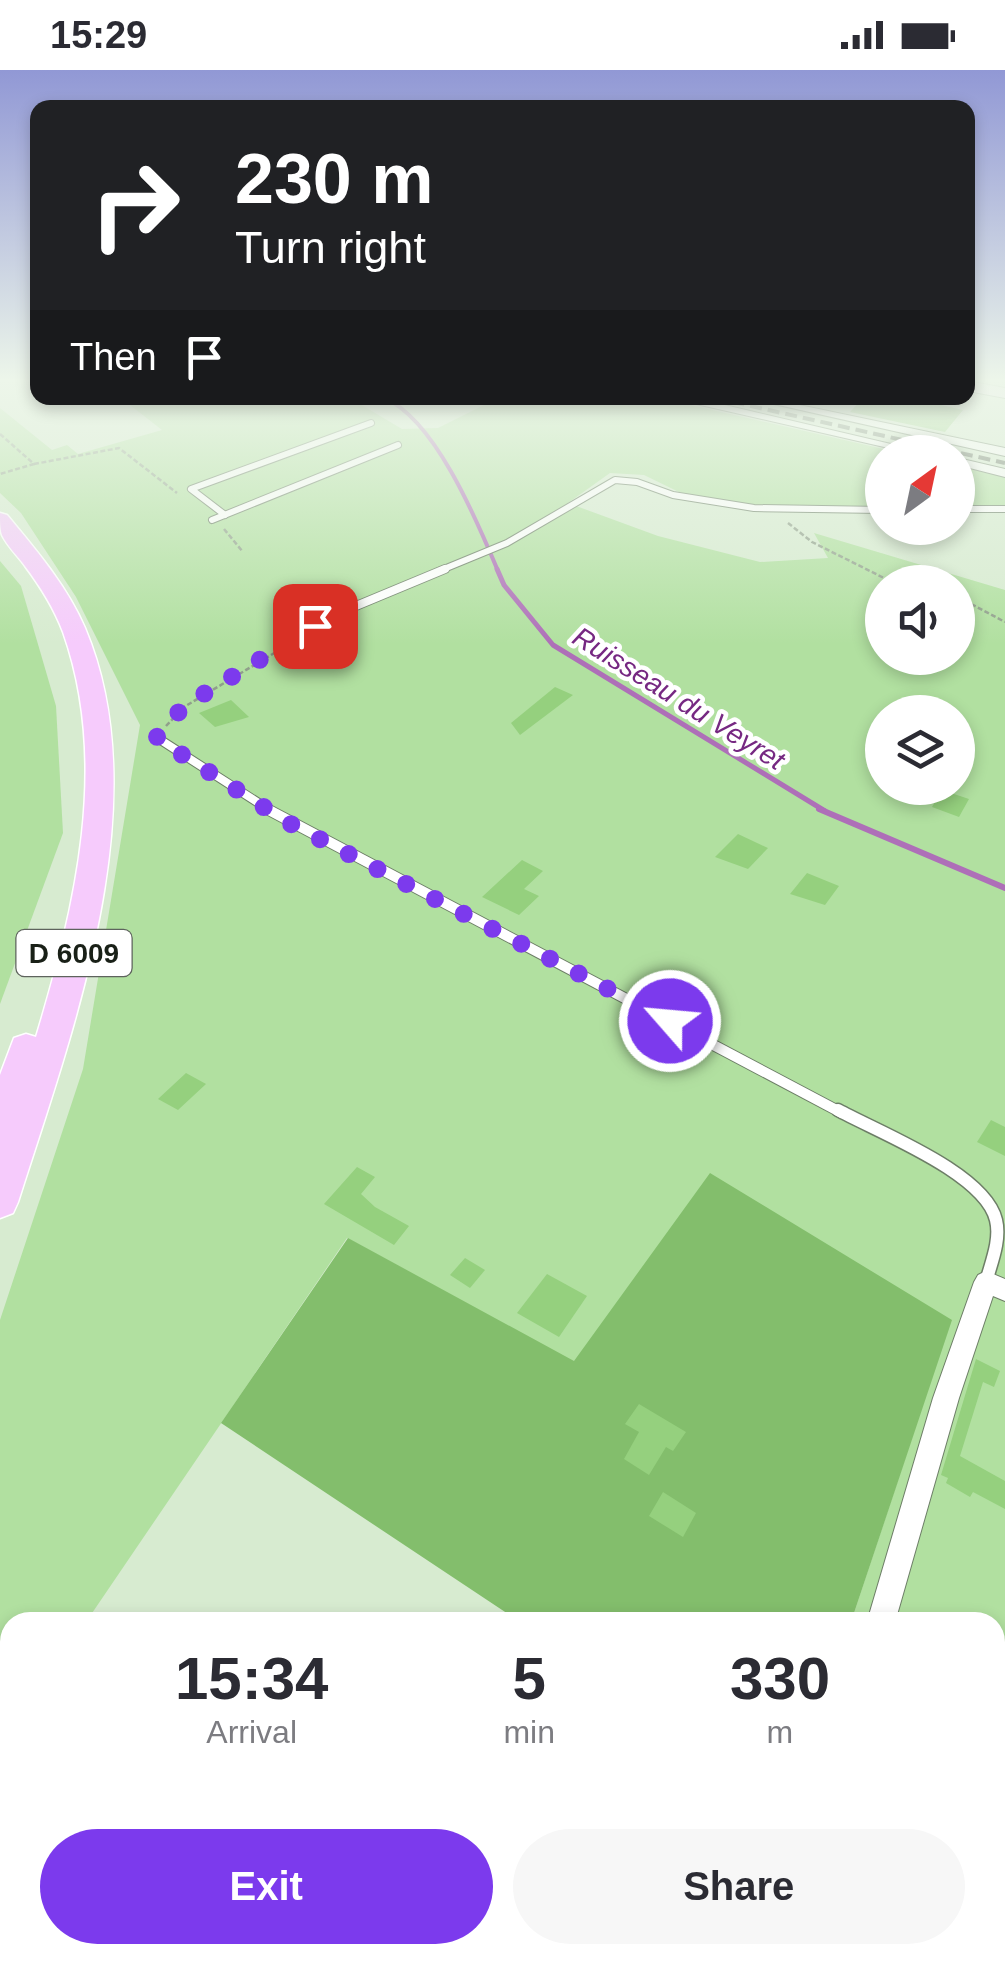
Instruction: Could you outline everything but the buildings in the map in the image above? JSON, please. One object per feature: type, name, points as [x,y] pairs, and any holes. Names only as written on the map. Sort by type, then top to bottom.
[{"type":"main road","name":"D 6009","points":[[0,519],[44,577],[76,634],[94,696],[100,746],[94,850],[76,944],[0,1202]]},
{"type":"main road","name":"D 6009","points":[[0,535],[33,578],[68,651],[82,704],[85,740],[82,810],[71,878],[28,1043],[0,1126]]},
{"type":"street","points":[[884,1612],[946,1398],[996,1286]]},
{"type":"lane","points":[[225,515],[192,489],[250,467]]},
{"type":"lane","points":[[212,520],[343,467]]},
{"type":"lane","points":[[338,600],[356,606],[507,542],[615,480],[637,482],[672,496],[770,509],[865,510]]},
{"type":"lane","points":[[975,510],[1005,509]]},
{"type":"lane","points":[[156,738],[287,822],[952,1170],[991,1199],[1003,1228],[996,1286]]},
{"type":"path","points":[[144,467],[232,536],[243,552]]},
{"type":"path","points":[[770,509],[812,542],[865,568]]},
{"type":"path","points":[[156,738],[184,706],[315,626],[356,606]]},
{"type":"path","points":[[975,606],[1005,622]]},
{"type":"green space","points":[[0,467],[865,467],[865,507],[776,509],[681,493],[644,475],[610,473],[568,503],[658,536],[760,562],[828,558],[814,533],[921,565],[865,565],[865,675],[975,675],[975,581],[1005,590],[1005,1612],[854,1612],[951,1320],[574,1362],[347,1238],[93,1612],[0,1612],[0,1320],[83,1069],[140,725],[76,597],[21,513],[0,493]]},
{"type":"green space","points":[[975,470],[1005,477],[1005,505],[975,506]]},
{"type":"green space","points":[[0,561],[21,586],[56,706],[63,833],[0,1004]]},
{"type":"green space","points":[[710,1173],[952,1320],[854,1612],[505,1612],[221,1423],[348,1238],[574,1361]]},
{"type":"waterway","name":"Ruisseau du Veyret","points":[[448,467],[498,571]]},
{"type":"waterway","name":"Ruisseau du Veyret","points":[[497,569],[504,585],[553,645],[825,811]]},
{"type":"waterway","name":"Ruisseau du Veyret","points":[[819,809],[1005,888]]},
{"type":"route","points":[[315,626],[184,706],[156,738],[287,822],[670,1021]]}]
